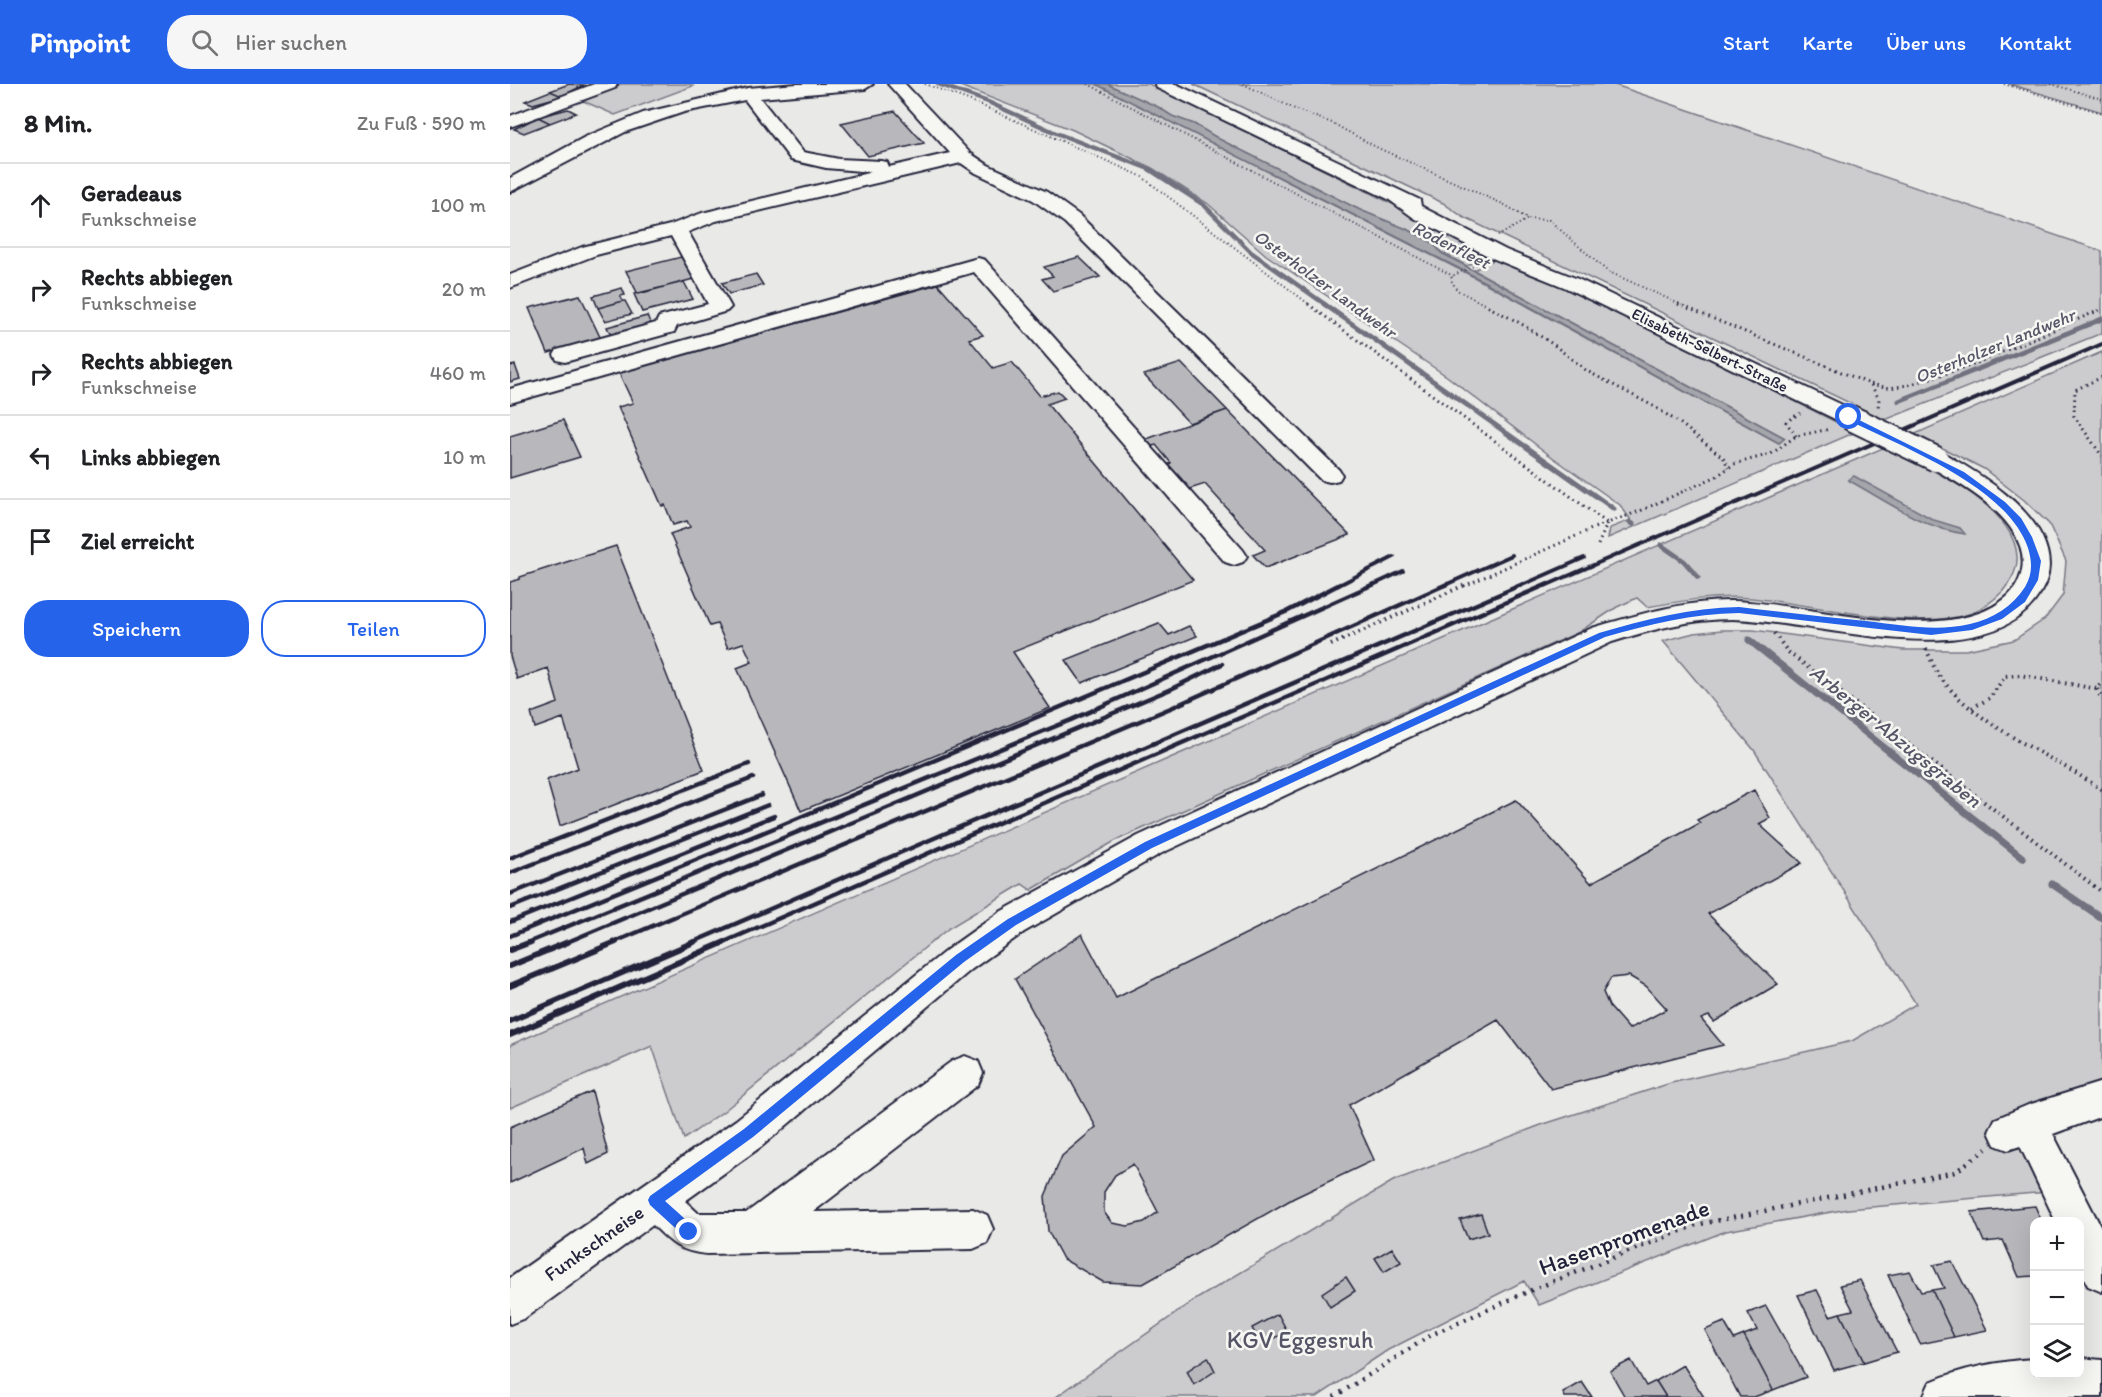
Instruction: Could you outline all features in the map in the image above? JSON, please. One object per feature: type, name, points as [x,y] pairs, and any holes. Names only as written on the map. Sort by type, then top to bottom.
[{"type":"street","points":[[510,123],[609,84]]},
{"type":"street","points":[[510,186],[589,142],[666,112],[748,93],[865,84]]},
{"type":"street","points":[[896,84],[960,152],[982,169],[1040,196],[1071,219],[1329,475]]},
{"type":"street","name":"Elisabeth-Selbert-Straße","points":[[1163,84],[1396,197],[1492,239],[1541,263],[1571,283]]},
{"type":"street","points":[[748,93],[796,156],[868,167],[960,152]]},
{"type":"street","points":[[510,282],[589,251],[677,229],[709,217],[946,159],[960,152]]},
{"type":"street","name":"Elisabeth-Selbert-Straße","points":[[1396,197],[1422,214],[1499,254],[1571,283],[1849,417]]},
{"type":"street","points":[[565,355],[666,327],[668,322],[720,307],[677,229]]},
{"type":"street","points":[[510,396],[978,264],[1234,556]]},
{"type":"street","name":"Funkschneise","points":[[510,1303],[749,1133],[960,959],[1012,922],[1149,845],[1602,635],[1659,619],[1707,611],[1768,612],[1920,632],[1972,627],[1999,617],[2022,600],[2034,580],[2036,561],[2028,537],[2018,520],[2002,503],[1936,459],[1849,417]]},
{"type":"street","points":[[753,1233],[965,1072]]},
{"type":"street","points":[[2074,1217],[2018,1128],[2102,1099]]},
{"type":"street","points":[[655,1200],[689,1232],[973,1229]]},
{"type":"street","points":[[2084,1237],[2102,1272]]},
{"type":"street","points":[[1945,1397],[2004,1382],[2075,1379],[2102,1382]]},
{"type":"path","points":[[925,84],[970,101],[1141,176],[1245,257],[1607,523]]},
{"type":"path","points":[[1089,84],[1453,276]]},
{"type":"path","points":[[1243,84],[1297,110],[1332,123],[1378,148],[1505,205],[1528,219],[1549,220],[1608,271],[1650,291],[1862,381],[1880,386],[1890,388],[1908,385],[1970,366],[2102,309]]},
{"type":"path","points":[[2004,84],[2102,113]]},
{"type":"path","points":[[2051,84],[2102,99]]},
{"type":"path","points":[[1492,239],[1528,219]]},
{"type":"path","points":[[1453,276],[1472,267]]},
{"type":"path","points":[[1453,276],[1451,280],[1457,290],[1520,323],[1554,345],[1587,371],[1654,406],[1725,459],[1728,468]]},
{"type":"path","points":[[2102,377],[2075,390],[2074,408],[2074,417],[2102,456]]},
{"type":"path","points":[[1331,645],[1607,523],[1640,512],[1717,476],[1734,464],[1771,454],[1796,436],[1786,422]]},
{"type":"path","points":[[1598,545],[1607,523]]},
{"type":"path","points":[[1768,612],[1770,627],[1788,652],[2102,892]]},
{"type":"path","points":[[1920,632],[1932,666],[1972,708],[2083,774],[2102,790]]},
{"type":"path","points":[[1972,708],[1990,698],[2005,676],[2020,675],[2097,689]]},
{"type":"path","points":[[2097,689],[2102,682]]},
{"type":"path","points":[[2097,689],[2102,700]]},
{"type":"path","name":"Hasenpromenade","points":[[1334,1397],[1433,1334],[1534,1288],[1696,1225],[1956,1172],[2018,1128]]},
{"type":"green space","points":[[621,84],[689,84],[693,86],[615,115],[581,100]]},
{"type":"green space","points":[[955,84],[1096,84],[1470,275],[1779,443],[1785,438],[1474,270],[1499,257],[1564,286],[1856,432],[1608,538],[1610,528],[1631,520],[1620,505],[1548,454],[1448,377],[1266,255],[1207,203],[1152,168],[1073,130]]},
{"type":"green space","points":[[1107,84],[1149,84],[1492,253],[1467,266],[1441,252],[1433,243],[1409,230],[1360,210],[1219,139],[1194,124],[1172,116],[1158,107]]},
{"type":"green space","points":[[1193,84],[1612,84],[2102,251],[2102,333],[1885,420],[1463,217],[1443,203]]},
{"type":"green space","points":[[2009,84],[2102,84],[2102,112]]},
{"type":"green space","name":"KGV Eggesruh","points":[[2102,352],[2102,1107],[2035,1126],[2048,1192],[1848,1209],[1726,1231],[1539,1305],[1524,1281],[1388,1350],[1317,1397],[1056,1397],[1195,1300],[1393,1181],[1541,1125],[1671,1083],[1852,1041],[1916,1004],[1754,750],[1663,641],[1694,633],[1722,630],[1753,630],[1903,650],[1966,650],[2014,640],[2045,619],[2063,595],[2066,561],[2049,524],[2024,500],[1984,469],[1915,434]]},
{"type":"green space","points":[[1885,447],[1965,489],[2000,519],[2012,537],[2017,556],[2013,575],[2002,592],[1980,609],[1949,618],[1923,620],[1863,615],[1738,597],[1712,598],[1647,607],[1637,598],[1617,607],[1579,632],[1115,841],[1031,890],[1022,884],[949,928],[724,1111],[684,1139],[652,1046],[510,1108],[510,1045]]},
{"type":"shaded area","points":[[1096,84],[1107,84],[1158,107],[1360,210],[1409,230],[1433,243],[1441,253],[1785,438],[1779,443],[1470,274]]},
{"type":"shaded area","points":[[1854,476],[1934,520],[1960,528],[1965,534],[1919,520],[1848,480]]},
{"type":"building","points":[[569,84],[584,85],[562,96],[550,91]]},
{"type":"building","points":[[550,91],[562,96],[533,104],[525,101]]},
{"type":"building","points":[[568,109],[576,113],[550,123],[538,117]]},
{"type":"building","points":[[895,111],[924,143],[868,156],[841,123]]},
{"type":"building","points":[[538,117],[550,123],[524,133],[514,129]]},
{"type":"building","points":[[685,256],[697,278],[638,294],[626,271]]},
{"type":"building","points":[[1079,257],[1100,277],[1053,291],[1042,279],[1053,276],[1044,267]]},
{"type":"building","points":[[756,274],[763,285],[729,294],[722,283]]},
{"type":"building","points":[[684,282],[693,299],[642,312],[634,294]]},
{"type":"building","points":[[938,284],[983,335],[969,339],[993,368],[1012,362],[1040,396],[1058,391],[1065,398],[1047,404],[1193,580],[1013,652],[1050,708],[801,811],[737,668],[752,662],[743,643],[728,648],[717,624],[710,626],[670,534],[690,527],[687,521],[673,525],[665,505],[662,506],[618,407],[633,403],[619,373]]},
{"type":"building","points":[[622,288],[625,295],[620,296],[623,301],[598,308],[593,296]]},
{"type":"building","points":[[580,295],[601,339],[548,353],[529,308]]},
{"type":"building","points":[[623,301],[632,314],[605,321],[598,308]]},
{"type":"building","points":[[647,316],[651,324],[611,335],[607,327]]},
{"type":"building","points":[[1181,363],[1227,410],[1189,423],[1144,375]]},
{"type":"building","points":[[515,365],[520,379],[510,382],[510,366]]},
{"type":"building","points":[[1227,410],[1350,535],[1265,568],[1253,555],[1265,550],[1205,484],[1190,489],[1168,464],[1171,463],[1156,445],[1148,447],[1141,441]]},
{"type":"building","points":[[563,420],[580,457],[510,478],[510,436]]},
{"type":"building","points":[[616,546],[704,770],[560,826],[547,780],[578,768],[563,718],[535,728],[531,713],[558,703],[548,668],[517,679],[510,656],[510,582]]},
{"type":"building","points":[[1159,623],[1169,635],[1189,626],[1197,636],[1082,683],[1066,660]]},
{"type":"building","points":[[1754,790],[1770,818],[1759,824],[1802,863],[1708,914],[1778,984],[1714,1022],[1709,1016],[1701,1019],[1723,1045],[1551,1089],[1498,1020],[1349,1105],[1374,1160],[1294,1198],[1143,1284],[1103,1282],[1063,1259],[1048,1231],[1045,1196],[1062,1156],[1096,1127],[1015,979],[1082,934],[1116,998],[1516,800],[1591,883],[1700,823],[1697,820]],"holes":[[[1629,976],[1646,986],[1667,1009],[1629,1029],[1609,1006],[1603,992],[1611,978]],[[1133,1164],[1158,1212],[1144,1222],[1128,1226],[1112,1223],[1104,1212],[1104,1192],[1115,1175]]]},
{"type":"building","points":[[592,1091],[608,1154],[588,1164],[584,1148],[510,1183],[510,1127]]},
{"type":"building","points":[[2035,1206],[2040,1217],[2030,1217],[2030,1276],[2019,1277],[2003,1240],[1984,1242],[1971,1212]]},
{"type":"building","points":[[1481,1214],[1488,1233],[1468,1239],[1460,1220]]},
{"type":"building","points":[[1392,1248],[1401,1262],[1384,1272],[1375,1258]]},
{"type":"building","points":[[1952,1261],[1987,1330],[1954,1337],[1932,1290],[1944,1288],[1933,1265]]},
{"type":"building","points":[[1910,1271],[1921,1292],[1932,1290],[1954,1337],[1920,1344],[1888,1275]]},
{"type":"building","points":[[1346,1277],[1355,1291],[1330,1307],[1322,1293]]},
{"type":"building","points":[[1860,1280],[1897,1352],[1864,1362],[1840,1313],[1853,1310],[1840,1285]]},
{"type":"building","points":[[1817,1290],[1830,1316],[1840,1313],[1864,1362],[1834,1370],[1798,1295]]},
{"type":"building","points":[[1766,1306],[1806,1377],[1773,1390],[1744,1335],[1757,1330],[1748,1313]]},
{"type":"building","points":[[1278,1314],[1287,1331],[1262,1346],[1252,1328]]},
{"type":"building","points":[[1724,1322],[1734,1339],[1744,1335],[1773,1390],[1754,1397],[1740,1397],[1705,1330]]},
{"type":"building","points":[[1208,1357],[1215,1371],[1194,1385],[1187,1371]]},
{"type":"building","points":[[1631,1360],[1646,1386],[1656,1381],[1666,1397],[1625,1397],[1610,1371]]},
{"type":"building","points":[[1683,1365],[1704,1397],[1666,1397],[1656,1381]]},
{"type":"building","points":[[1582,1382],[1592,1397],[1565,1397],[1563,1393]]},
{"type":"waterway","name":"Osterholzer Landwehr","points":[[938,84],[988,102],[1056,133],[1149,169],[1204,205],[1251,252],[1326,305]]},
{"type":"waterway","name":"Osterholzer Landwehr","points":[[1324,304],[1614,509]]},
{"type":"waterway","name":"Osterholzer Landwehr","points":[[1899,401],[2102,319]]},
{"type":"waterway","name":"Arberger Abzugsgraben","points":[[1661,545],[1684,561],[1698,577]]},
{"type":"waterway","name":"Arberger Abzugsgraben","points":[[1749,640],[2023,858]]},
{"type":"waterway","name":"Arberger Abzugsgraben","points":[[2052,884],[2102,918]]},
{"type":"railway","points":[[1545,586],[2102,344]]},
{"type":"railway","points":[[1443,586],[1512,555]]},
{"type":"railway","points":[[1337,586],[1394,557]]},
{"type":"railway","points":[[1520,586],[1584,558]]},
{"type":"railway","points":[[1371,586],[1403,571]]},
{"type":"railway","points":[[510,936],[779,826],[1288,611],[1340,584]]},
{"type":"railway","points":[[527,943],[1071,720],[1374,584]]},
{"type":"railway","points":[[612,943],[1173,707],[1447,584]]},
{"type":"railway","points":[[691,943],[1523,584]]},
{"type":"railway","points":[[722,943],[1548,584]]},
{"type":"railway","points":[[565,943],[1171,689],[1222,664]]},
{"type":"railway","points":[[510,858],[749,764]]},
{"type":"railway","points":[[510,873],[753,778]]},
{"type":"railway","points":[[510,894],[762,795]]},
{"type":"railway","points":[[510,908],[768,805]]},
{"type":"railway","points":[[510,922],[774,816]]},
{"type":"railway","points":[[510,950],[531,942]]},
{"type":"railway","points":[[510,966],[568,942]]},
{"type":"railway","points":[[510,986],[616,942]]},
{"type":"railway","points":[[510,1021],[694,942]]},
{"type":"railway","points":[[510,1035],[725,942]]},
{"type":"route","points":[[689,1232],[655,1200],[749,1133],[960,959],[1012,922],[1149,845],[1602,635],[1659,619],[1707,611],[1739,610],[1931,632],[1972,627],[1999,617],[2022,600],[2034,580],[2036,561],[2028,537],[2018,520],[2002,503],[1936,459],[1849,417]]},
{"type":"water label","name":"Rodenfleet","points":[[1451,245]]}]
